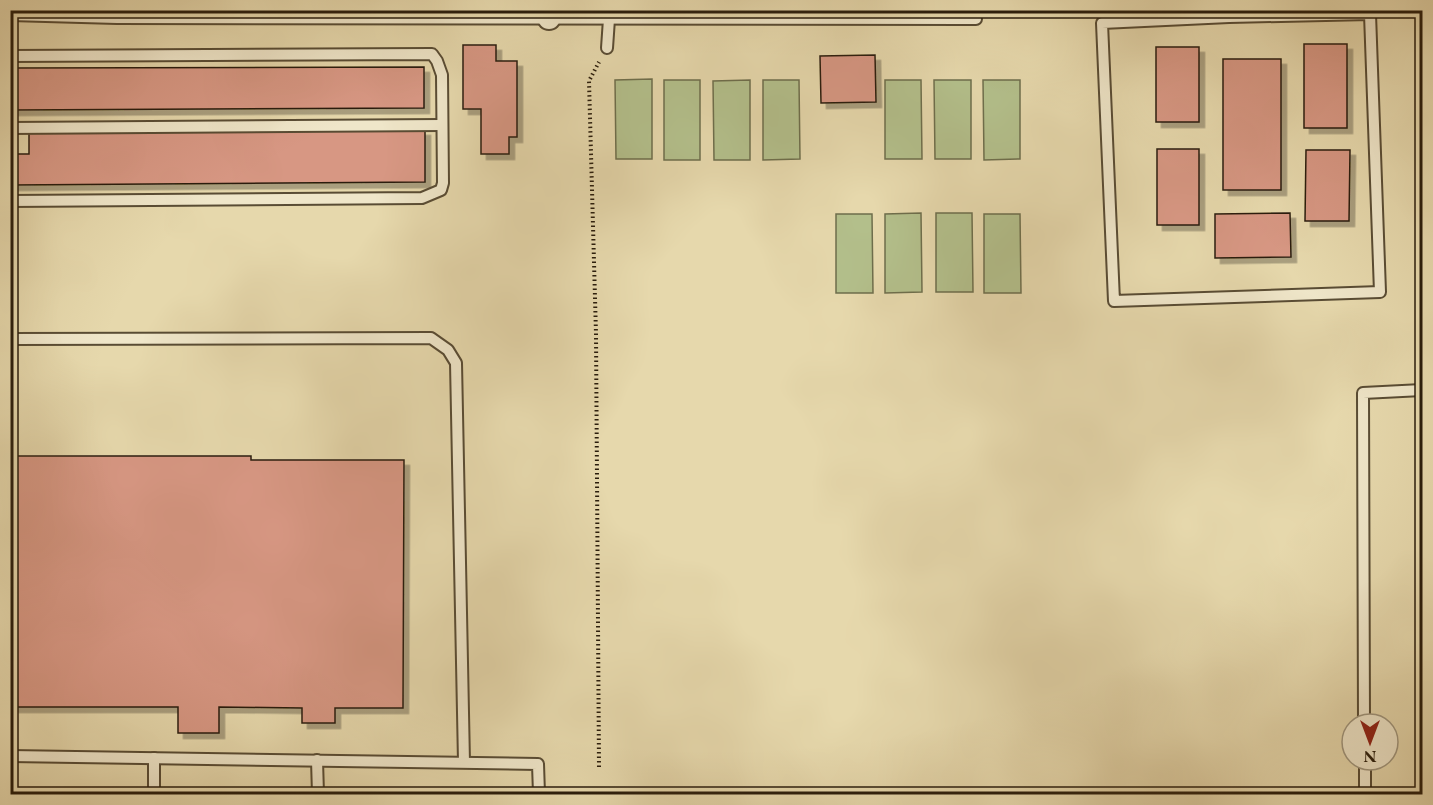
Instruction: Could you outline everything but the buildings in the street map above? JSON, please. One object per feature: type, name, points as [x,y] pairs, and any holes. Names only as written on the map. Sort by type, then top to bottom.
[{"type":"lane","points":[[10,15],[549,14],[609,20],[976,19]]},
{"type":"lane","points":[[1229,14],[1370,14],[1380,292],[1114,301],[1102,23],[1229,14]]},
{"type":"lane","points":[[607,48],[609,20]]},
{"type":"lane","points":[[10,56],[432,54],[442,75],[443,183],[441,190],[422,198],[10,201]]},
{"type":"lane","points":[[10,128],[442,125]]},
{"type":"lane","points":[[10,339],[431,339],[448,350],[456,363],[464,762]]},
{"type":"lane","points":[[1364,712],[1363,393],[1422,390]]},
{"type":"lane","points":[[10,756],[538,764],[539,795]]},
{"type":"lane","points":[[154,758],[154,795]]},
{"type":"lane","points":[[317,760],[318,795]]},
{"type":"lane","points":[[1365,772],[1365,795]]},
{"type":"path","points":[[599,767],[596,334],[589,81],[607,48]]},
{"type":"green space","points":[[652,79],[652,159],[616,159],[615,80]]},
{"type":"green space","points":[[664,80],[700,80],[700,160],[664,160]]},
{"type":"green space","points":[[750,80],[750,160],[714,160],[713,81]]},
{"type":"green space","points":[[763,80],[799,80],[800,159],[763,160]]},
{"type":"green space","points":[[885,80],[921,80],[922,159],[885,159]]},
{"type":"green space","points":[[934,80],[971,80],[971,159],[935,159]]},
{"type":"green space","points":[[983,80],[1020,80],[1020,159],[984,160]]},
{"type":"green space","points":[[921,213],[922,292],[885,293],[885,214]]},
{"type":"green space","points":[[936,213],[972,213],[973,292],[936,292]]},
{"type":"green space","points":[[836,214],[872,214],[873,293],[836,293]]},
{"type":"green space","points":[[984,214],[1020,214],[1021,293],[984,293]]}]
